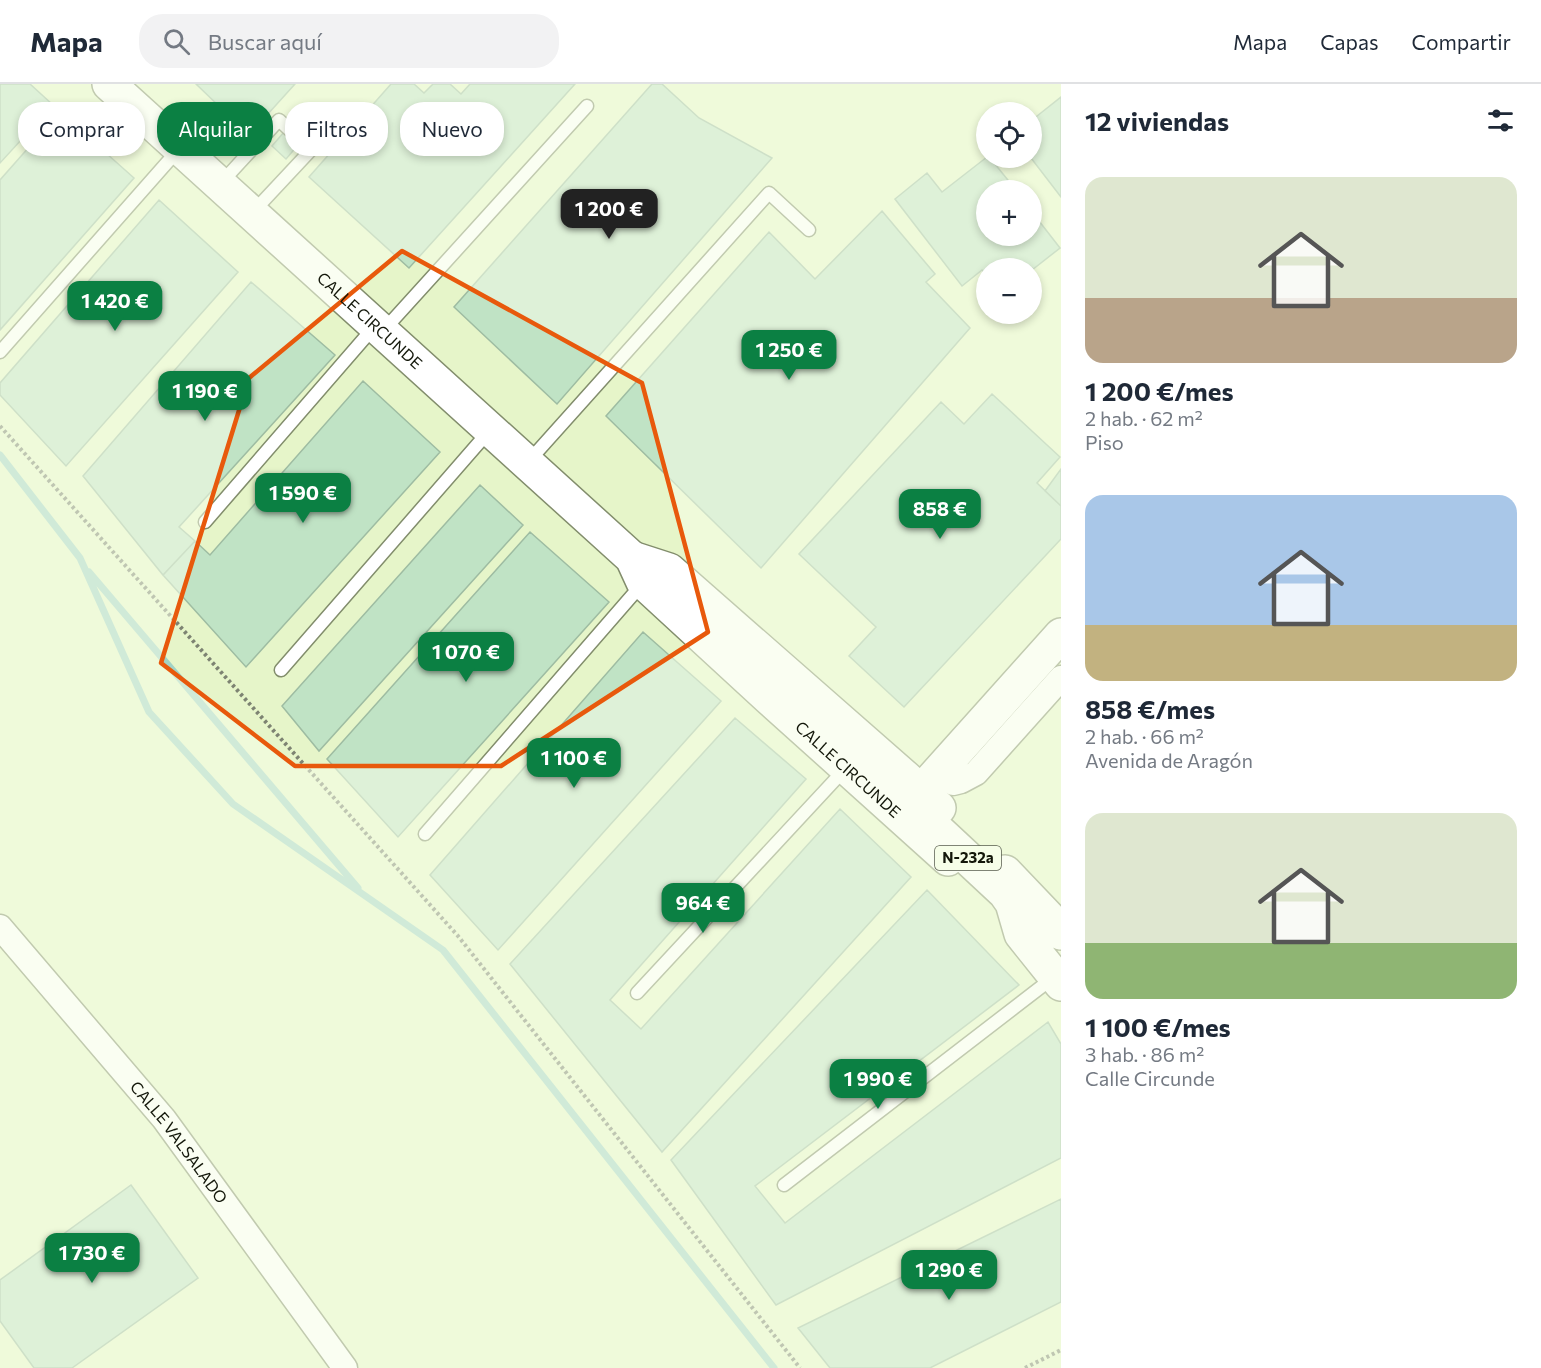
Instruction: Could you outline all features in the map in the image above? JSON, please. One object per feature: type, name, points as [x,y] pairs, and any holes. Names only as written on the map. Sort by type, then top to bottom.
[{"type":"main road","name":"CALLE CIRCUNDE","points":[[110,84],[157,127]]},
{"type":"main road","name":"CALLE CIRCUNDE","points":[[189,156],[527,463],[789,715],[962,871],[1012,922],[1058,980]]},
{"type":"main road","name":"CALLE CIRCUNDE","points":[[638,570],[669,570],[937,789],[1061,933]]},
{"type":"main road","points":[[789,715],[814,724],[832,735],[902,794],[919,797],[937,789],[1061,635]]},
{"type":"main road","name":"N-232a","points":[[937,789],[927,815],[931,824],[1005,893],[1012,903],[1021,934]]},
{"type":"street","points":[[937,789],[976,773],[1061,678]]},
{"type":"street","name":"CALLE VALSALADO","points":[[0,927],[164,1119],[345,1368]]},
{"type":"lane","points":[[205,522],[379,328],[587,106]]},
{"type":"lane","points":[[220,184],[279,120],[310,150],[252,213]]},
{"type":"lane","points":[[0,351],[173,156]]},
{"type":"lane","points":[[527,463],[769,193],[809,230]]},
{"type":"lane","points":[[281,669],[490,429]]},
{"type":"lane","points":[[425,834],[638,570]]},
{"type":"lane","points":[[638,993],[847,767]]},
{"type":"lane","points":[[784,1185],[1058,980]]},
{"type":"path","points":[[0,426],[458,936],[800,1368]]},
{"type":"path","points":[[1025,1368],[1061,1350]]},
{"type":"highlighted area","points":[[402,251],[642,383],[708,632],[501,766],[295,766],[161,663],[249,378]]},
{"type":"shaded area","points":[[0,84],[1061,84],[1061,1368],[0,1368]]},
{"type":"building","points":[[0,84],[30,84],[50,102],[18,102],[18,143],[0,163]]},
{"type":"building","points":[[196,84],[295,84],[273,108],[273,102],[215,102]]},
{"type":"building","points":[[391,84],[414,84],[424,93],[433,84],[450,84],[461,94],[470,84],[575,84],[409,268],[309,177],[328,156],[388,156],[388,102],[375,102]]},
{"type":"building","points":[[652,84],[662,84],[699,118],[772,158],[557,404],[454,307]]},
{"type":"building","points":[[1061,97],[1061,197],[1039,168],[1042,168],[1042,112]]},
{"type":"building","points":[[285,131],[285,156],[289,156],[286,159],[273,147]]},
{"type":"building","points":[[21,156],[109,156],[134,178],[0,330],[0,180]]},
{"type":"building","points":[[976,166],[976,168],[998,168],[1008,180],[976,180],[976,246],[1042,246],[1042,225],[1060,248],[1042,262],[1042,258],[976,258],[976,275],[962,286],[895,199],[927,173],[942,192]]},
{"type":"building","points":[[159,200],[238,272],[66,466],[0,395],[0,383]]},
{"type":"building","points":[[882,211],[935,274],[926,282],[970,328],[761,568],[606,416],[769,232],[815,279]]},
{"type":"building","points":[[251,282],[335,355],[179,527],[195,541],[163,575],[83,476]]},
{"type":"building","points":[[363,381],[440,452],[246,667],[163,575],[195,541],[210,555]]},
{"type":"building","points":[[992,394],[1060,457],[1037,483],[1061,506],[1061,539],[904,707],[849,656],[876,627],[799,554],[941,402],[964,424]]},
{"type":"building","points":[[1061,469],[1061,506],[1045,491]]},
{"type":"building","points":[[480,485],[523,525],[319,751],[282,706]]},
{"type":"building","points":[[530,532],[609,602],[398,837],[327,759]]},
{"type":"building","points":[[643,632],[721,701],[498,950],[430,875]]},
{"type":"building","points":[[735,718],[806,779],[610,1000],[641,1029],[840,809],[911,877],[662,1152],[510,964]]},
{"type":"building","points":[[927,890],[1019,985],[755,1186],[785,1223],[1048,1022],[1061,1044],[1061,1158],[776,1305],[671,1160]]},
{"type":"building","points":[[131,1185],[198,1278],[72,1368],[34,1368],[0,1321],[0,1280]]},
{"type":"building","points":[[1061,1199],[1061,1302],[930,1368],[830,1368],[798,1328]]},
{"type":"waterway","points":[[0,455],[80,558],[149,712],[233,804],[443,950],[774,1368]]},
{"type":"waterway","points":[[89,572],[358,888]]}]
